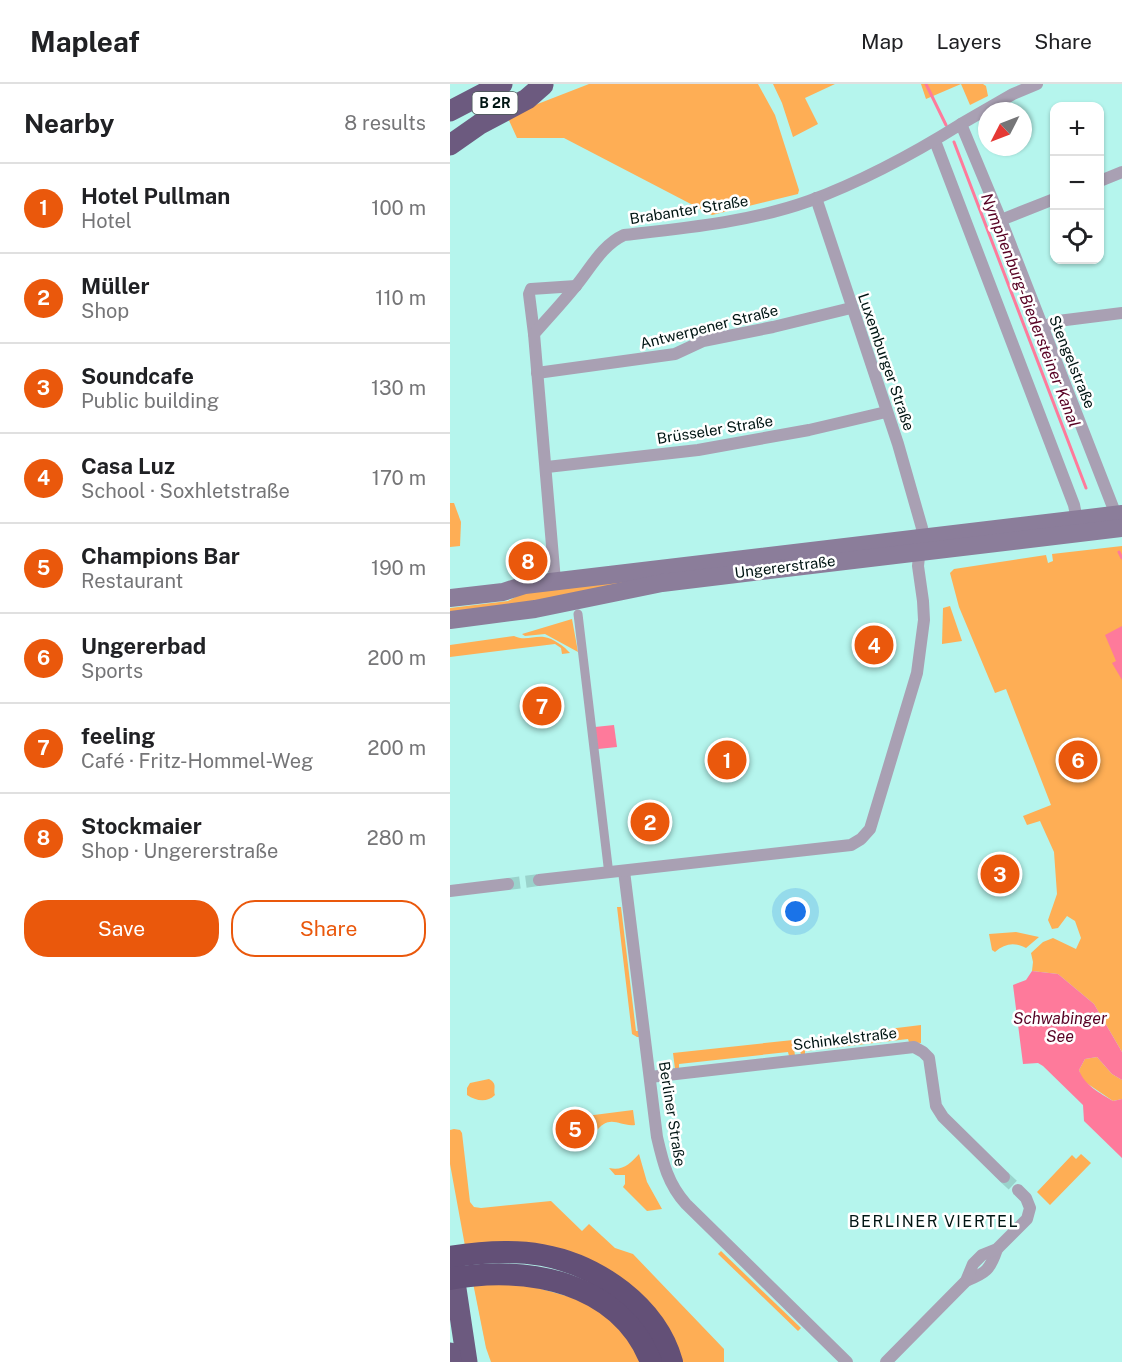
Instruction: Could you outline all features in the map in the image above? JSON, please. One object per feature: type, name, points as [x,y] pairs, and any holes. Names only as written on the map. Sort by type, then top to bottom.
[{"type":"highway","points":[[450,96],[468,84]]},
{"type":"highway","name":"B 2R","points":[[450,111],[502,84]]},
{"type":"highway","points":[[450,145],[480,124],[527,99],[545,85]]},
{"type":"highway","name":"B 2R","points":[[450,129],[489,106],[545,85]]},
{"type":"highway","points":[[450,1251],[467,1362]]},
{"type":"highway","points":[[450,1279],[524,1253],[564,1260],[611,1283],[647,1315],[664,1342],[672,1362]]},
{"type":"highway","points":[[450,1257],[497,1263],[526,1275],[552,1279],[591,1295],[610,1307],[629,1325],[646,1349],[651,1362]]},
{"type":"highway","points":[[450,1353],[451,1362]]},
{"type":"main road","name":"Ungererstraße","points":[[450,620],[535,609],[662,583],[1077,520],[1120,519]]},
{"type":"main road","name":"Ungererstraße","points":[[450,598],[503,592],[525,585],[555,581],[921,544],[1120,519]]},
{"type":"street","points":[[1037,84],[1013,94],[935,141],[1012,339],[1074,505],[1077,520]]},
{"type":"street","name":"Stengelstraße","points":[[961,124],[1120,519]]},
{"type":"street","name":"Brabanter Straße","points":[[576,286],[612,240],[624,235],[744,218],[816,198],[873,174],[935,141]]},
{"type":"street","points":[[1104,179],[1122,172]]},
{"type":"street","name":"Luxemburger Straße","points":[[624,871],[851,845],[861,839],[870,829],[917,673],[924,620],[918,566],[922,528],[816,198]]},
{"type":"street","points":[[1001,220],[1050,201]]},
{"type":"street","points":[[534,334],[576,286]]},
{"type":"street","points":[[555,581],[547,467],[529,294],[531,289],[576,286]]},
{"type":"street","name":"Antwerpener Straße","points":[[537,373],[675,354],[703,341],[852,308]]},
{"type":"street","points":[[1042,327],[1058,321],[1122,314]]},
{"type":"street","name":"Brüsseler Straße","points":[[547,467],[698,450],[886,412]]},
{"type":"street","points":[[578,614],[608,866]]},
{"type":"street","points":[[538,880],[624,871]]},
{"type":"street","name":"Berliner Straße","points":[[624,871],[661,1154],[671,1186],[686,1204],[847,1362]]},
{"type":"street","points":[[451,891],[508,884]]},
{"type":"street","name":"Schinkelstraße","points":[[650,1077],[914,1047],[929,1058],[936,1106],[943,1117],[1004,1177]]},
{"type":"street","points":[[886,1362],[966,1281],[983,1274],[992,1265],[997,1249],[1027,1219],[1030,1208],[1026,1198],[1018,1190]]},
{"type":"shaded area","points":[[589,84],[758,84],[775,115],[799,190],[798,194],[712,215],[564,138],[517,138],[507,116]]},
{"type":"shaded area","points":[[773,84],[835,84],[805,98],[818,124],[793,137]]},
{"type":"shaded area","points":[[921,84],[961,84],[926,99]]},
{"type":"shaded area","points":[[961,84],[983,84],[986,86],[988,96],[970,105]]},
{"type":"shaded area","points":[[450,503],[454,503],[461,522],[460,546],[450,547]]},
{"type":"shaded area","points":[[1122,546],[1122,1052],[1094,1004],[1058,974],[1032,971],[1031,953],[1043,942],[1053,938],[1076,949],[1081,938],[1075,921],[1067,916],[1058,928],[1052,929],[1048,920],[1057,894],[1054,852],[1040,821],[1027,825],[1023,816],[1051,805],[1006,689],[995,693],[959,607],[950,573],[954,569],[1046,555],[1048,563],[1053,561],[1052,554]]},
{"type":"shaded area","points":[[785,560],[450,614],[450,608],[508,601],[527,591]]},
{"type":"shaded area","points":[[950,606],[962,641],[942,644],[943,608]]},
{"type":"shaded area","points":[[572,619],[578,652],[545,634],[525,636],[522,634]]},
{"type":"shaded area","points":[[514,636],[547,638],[559,643],[570,653],[562,654],[561,648],[555,644],[450,657],[450,645]]},
{"type":"shaded area","points":[[617,907],[621,907],[636,1031],[639,1031],[640,1037],[632,1034]]},
{"type":"shaded area","points":[[1016,932],[1039,937],[1026,948],[1010,944],[995,952],[992,950],[989,934]]},
{"type":"shaded area","points":[[921,1025],[921,1043],[909,1042],[908,1039],[805,1051],[805,1055],[801,1056],[799,1040]]},
{"type":"shaded area","points":[[793,1040],[795,1056],[789,1056],[788,1052],[679,1064],[679,1068],[675,1069],[673,1053]]},
{"type":"shaded area","points":[[1097,1057],[1112,1074],[1122,1080],[1122,1099],[1113,1101],[1082,1080],[1079,1070],[1085,1059]]},
{"type":"shaded area","points":[[489,1079],[495,1086],[495,1095],[492,1098],[481,1100],[467,1095],[470,1083]]},
{"type":"shaded area","points":[[633,1110],[635,1125],[610,1122],[589,1135],[586,1116]]},
{"type":"shaded area","points":[[454,1129],[462,1133],[470,1202],[474,1207],[551,1201],[582,1231],[589,1224],[615,1248],[633,1254],[724,1349],[724,1362],[681,1362],[620,1280],[465,1246],[450,1164],[450,1130]]},
{"type":"shaded area","points":[[639,1154],[647,1182],[662,1209],[647,1211],[623,1187],[625,1175],[615,1175],[609,1168],[626,1166]]},
{"type":"shaded area","points":[[1081,1154],[1091,1163],[1050,1205],[1037,1192],[1072,1155],[1076,1159]]},
{"type":"shaded area","points":[[721,1251],[801,1328],[798,1331],[718,1254]]},
{"type":"shaded area","points":[[502,1278],[599,1305],[647,1362],[491,1362],[473,1283]]},
{"type":"water","points":[[1122,626],[1122,680],[1112,663],[1116,661],[1105,635]]},
{"type":"water","points":[[614,725],[617,747],[598,749],[595,727]]},
{"type":"water","name":"Schwabinger See","points":[[1032,971],[1058,974],[1094,1004],[1122,1052],[1122,1080],[1112,1074],[1097,1057],[1085,1059],[1079,1070],[1085,1080],[1098,1092],[1113,1101],[1122,1099],[1122,1158],[1084,1121],[1083,1105],[1043,1066],[1038,1063],[1023,1064],[1013,985],[1026,980]]},
{"type":"waterway","points":[[926,84],[946,125]]},
{"type":"waterway","name":"Nymphenburg-Biedersteiner Kanal","points":[[954,142],[1086,488]]},
{"type":"waterway","name":"Nymphenburg-Biedersteiner Kanal","points":[[1119,552],[1122,558]]},
{"type":"tunnel","points":[[508,884],[539,880]]},
{"type":"tunnel","points":[[1004,1177],[1018,1190]]},
{"type":"place","name":"Stockmaier","points":[[528,561]]},
{"type":"place","name":"Casa Luz","points":[[874,645]]},
{"type":"place","name":"feeling","points":[[542,706]]},
{"type":"place","name":"Hotel Pullman","points":[[727,760]]},
{"type":"place","name":"Ungererbad","points":[[1078,760]]},
{"type":"place","name":"Müller","points":[[650,822]]},
{"type":"place","name":"Soundcafe","points":[[1000,874]]},
{"type":"place","name":"Champions Bar","points":[[575,1129]]},
{"type":"district","name":"BERLINER VIERTEL","points":[[934,1221]]}]
